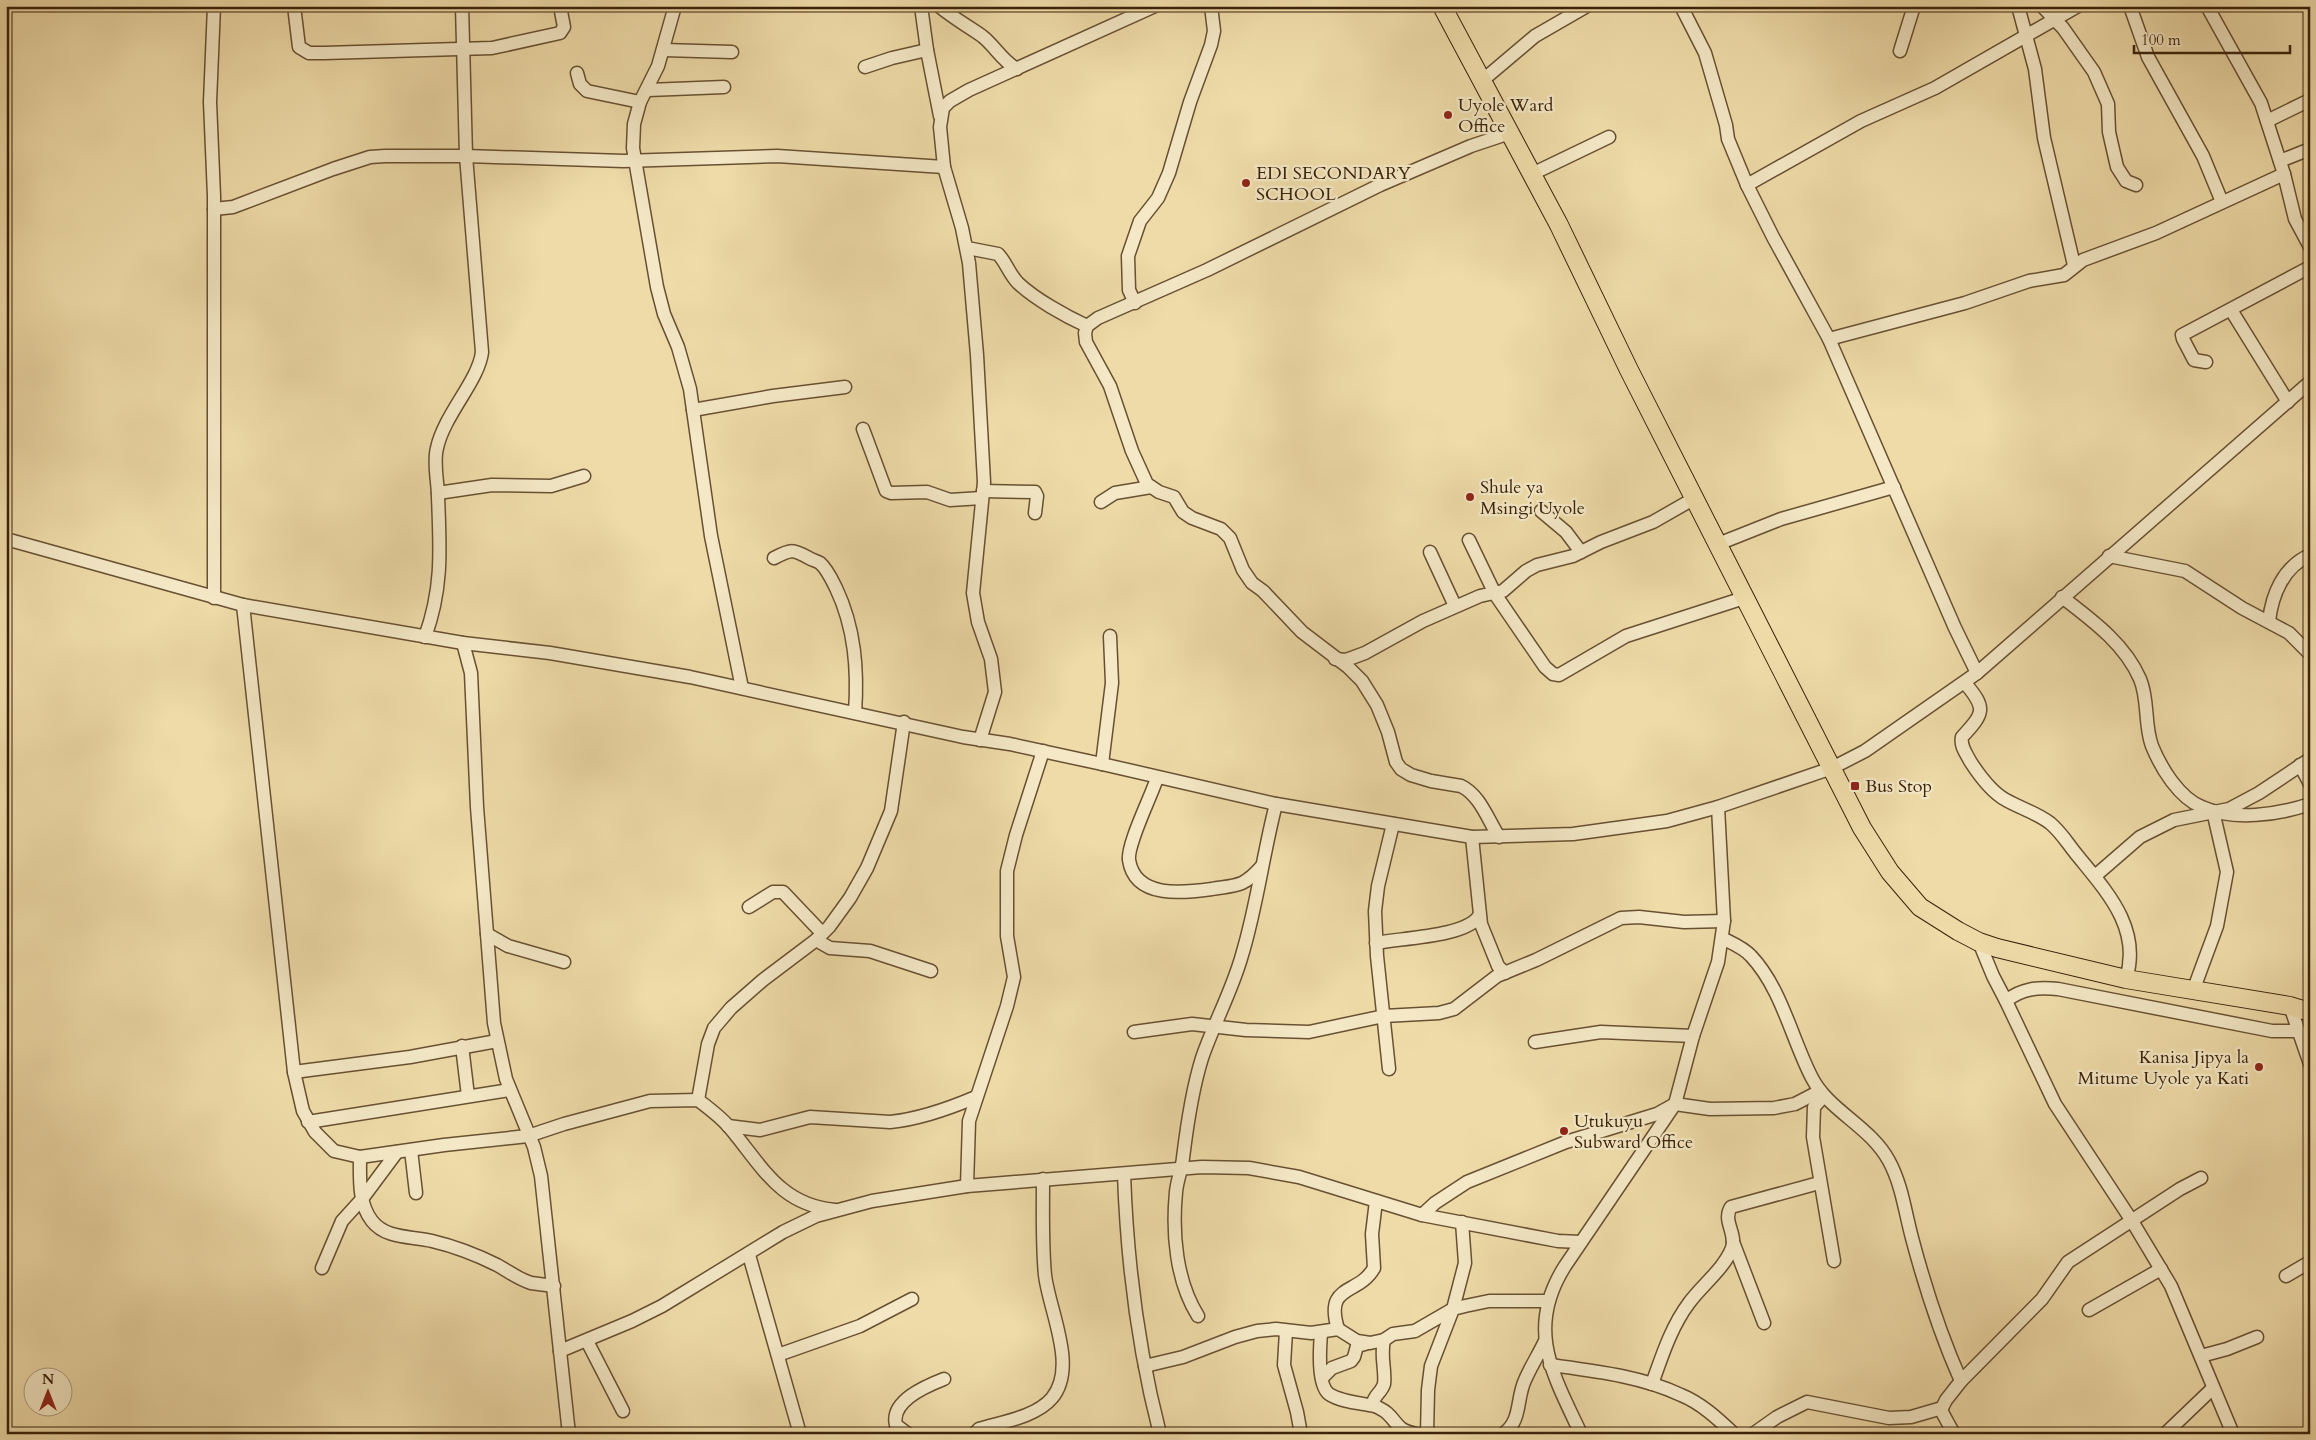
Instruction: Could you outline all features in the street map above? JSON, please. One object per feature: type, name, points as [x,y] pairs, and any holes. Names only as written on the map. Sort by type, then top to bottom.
[{"type":"highway","points":[[1446,8],[1532,174],[1718,544],[1747,597],[1862,828],[1903,889],[1920,907],[1940,921],[1979,942],[2026,956],[2126,979],[2290,1006],[2310,1012]]},
{"type":"street","points":[[214,6],[210,102],[214,209],[214,598]]},
{"type":"street","points":[[294,6],[297,41],[303,51],[309,53],[492,48],[560,33],[564,27],[560,6]]},
{"type":"street","points":[[425,637],[439,585],[436,451],[440,437],[478,366],[482,352],[466,156],[462,6]]},
{"type":"street","points":[[675,6],[664,50],[648,90],[640,102],[633,136],[634,161],[657,287],[664,314],[685,368],[693,410],[712,544],[742,688]]},
{"type":"street","points":[[921,6],[927,50],[940,116],[944,167],[967,248],[974,316],[983,450],[983,494],[973,594],[978,622],[992,659],[995,692],[980,740]]},
{"type":"street","points":[[939,6],[960,23],[981,35],[1006,62],[1017,69]]},
{"type":"street","points":[[940,116],[943,108],[950,100],[1155,6]]},
{"type":"street","points":[[1135,303],[1127,280],[1128,256],[1140,221],[1158,198],[1169,173],[1190,102],[1211,45],[1214,31],[1211,6]]},
{"type":"street","points":[[1483,80],[1535,36],[1587,6]]},
{"type":"street","points":[[1681,6],[1704,53],[1726,125],[1728,139],[1748,185],[1773,237],[1829,339],[1955,628],[1977,673]]},
{"type":"street","points":[[1900,51],[1914,6]]},
{"type":"street","points":[[2018,6],[2035,69],[2044,138],[2074,265]]},
{"type":"street","points":[[2042,6],[2055,18],[2094,72],[2108,104],[2110,144],[2117,167],[2126,181],[2136,185]]},
{"type":"street","points":[[1748,185],[1861,121],[1944,83],[2078,6]]},
{"type":"street","points":[[2130,6],[2148,57],[2203,156],[2222,202]]},
{"type":"street","points":[[2207,6],[2261,103],[2282,168],[2294,219],[2310,247]]},
{"type":"street","points":[[664,50],[732,52]]},
{"type":"street","points":[[865,67],[892,58],[927,50]]},
{"type":"street","points":[[577,73],[580,84],[587,90],[640,102]]},
{"type":"street","points":[[648,90],[724,87]]},
{"type":"street","points":[[2268,121],[2310,100]]},
{"type":"street","points":[[1498,837],[1475,796],[1468,789],[1412,775],[1401,769],[1396,762],[1378,705],[1355,674],[1302,632],[1261,589],[1252,583],[1243,570],[1230,538],[1221,529],[1192,518],[1183,512],[1174,497],[1151,487],[1143,477],[1110,386],[1086,342],[1085,333],[1087,326],[1109,312],[1135,303],[1380,185],[1471,146],[1510,133]]},
{"type":"street","points":[[1532,174],[1609,138]]},
{"type":"street","points":[[1829,339],[1902,321],[2029,281],[2064,275],[2074,265],[2094,255],[2156,233],[2222,202],[2282,168],[2310,149]]},
{"type":"street","points":[[214,209],[233,207],[319,174],[370,157],[466,156],[634,161],[777,156],[944,167]]},
{"type":"street","points":[[967,248],[998,254],[1022,287],[1066,316],[1087,326]]},
{"type":"street","points":[[2206,362],[2194,360],[2182,335],[2310,267]]},
{"type":"street","points":[[2231,310],[2288,402]]},
{"type":"street","points":[[6,539],[243,605],[425,637],[550,653],[690,676],[980,740],[1043,751],[1276,804],[1472,837],[1573,834],[1667,822],[1718,807],[1832,768],[1886,738],[1977,673],[2310,382]]},
{"type":"street","points":[[693,410],[772,396],[845,387]]},
{"type":"street","points":[[863,429],[886,491],[891,493],[932,492],[950,500],[983,494],[1035,492],[1037,496],[1035,513]]},
{"type":"street","points":[[438,493],[492,485],[551,486],[584,476]]},
{"type":"street","points":[[1101,502],[1115,493],[1151,487]]},
{"type":"street","points":[[1718,544],[1781,519],[1894,487]]},
{"type":"street","points":[[1335,659],[1346,660],[1365,654],[1404,630],[1455,606],[1480,596],[1503,591],[1526,571],[1537,565],[1581,552],[1601,542],[1653,522],[1695,498]]},
{"type":"street","points":[[1541,511],[1566,532],[1581,552]]},
{"type":"street","points":[[1469,540],[1495,594],[1545,667],[1553,674],[1559,675],[1626,636],[1747,597]]},
{"type":"street","points":[[774,558],[794,550],[820,563],[830,576],[843,605],[853,643],[856,662],[855,713]]},
{"type":"street","points":[[1430,552],[1455,606]]},
{"type":"street","points":[[2269,621],[2272,598],[2282,581],[2296,563],[2310,555]]},
{"type":"street","points":[[2109,556],[2184,572],[2242,608],[2289,633],[2310,654]]},
{"type":"street","points":[[2062,598],[2099,626],[2120,649],[2140,680],[2148,730],[2157,756],[2182,793],[2194,803],[2213,811],[2232,814],[2269,813],[2310,804]]},
{"type":"street","points":[[243,605],[294,1072],[303,1111],[308,1122],[324,1142],[334,1151],[360,1158],[528,1136],[638,1103],[698,1100],[728,1126],[774,1183],[795,1198],[809,1205],[835,1210]]},
{"type":"street","points":[[1102,764],[1112,683],[1110,636]]},
{"type":"street","points":[[463,643],[471,672],[476,799],[486,934],[497,1041],[510,1090],[536,1155],[541,1176],[569,1434]]},
{"type":"street","points":[[1965,683],[1980,702],[1982,710],[1978,720],[1962,737],[1961,742],[1974,766],[1999,796],[2041,817],[2060,832],[2095,876],[2117,907],[2129,939],[2131,960],[2126,979]]},
{"type":"street","points":[[698,1100],[710,1035],[714,1028],[731,1008],[819,936],[850,898],[884,833],[895,794],[904,722]]},
{"type":"street","points":[[967,1186],[968,1126],[1011,992],[1013,968],[1007,936],[1007,870],[1016,835],[1043,751]]},
{"type":"street","points":[[2095,876],[2140,836],[2174,820],[2229,809],[2305,762],[2310,784]]},
{"type":"street","points":[[1157,778],[1129,848],[1131,868],[1135,877],[1162,892],[1189,893],[1242,883],[1255,874],[1262,866]]},
{"type":"street","points":[[1198,1316],[1182,1282],[1178,1260],[1176,1191],[1182,1168],[1197,1076],[1241,959],[1276,804]]},
{"type":"street","points":[[1581,1434],[1550,1365],[1545,1341],[1548,1301],[1557,1279],[1675,1104],[1693,1036],[1712,980],[1722,938],[1724,922],[1718,807]]},
{"type":"street","points":[[2193,991],[2217,926],[2227,868],[2213,811]]},
{"type":"street","points":[[1389,1069],[1376,943],[1376,898],[1393,824]]},
{"type":"street","points":[[1472,837],[1479,916],[1498,966],[1505,973]]},
{"type":"street","points":[[749,907],[773,892],[783,892],[830,948],[870,951],[932,971]]},
{"type":"street","points":[[1376,943],[1458,929],[1472,924],[1479,916]]},
{"type":"street","points":[[1134,1032],[1182,1024],[1246,1030],[1309,1032],[1384,1016],[1434,1013],[1454,1008],[1491,980],[1621,918],[1638,917],[1690,922],[1724,922]]},
{"type":"street","points":[[486,934],[508,946],[564,962]]},
{"type":"street","points":[[1722,938],[1752,956],[1781,1005],[1812,1078],[1822,1093],[1872,1138],[1882,1150],[1894,1172],[1933,1312],[1961,1381]]},
{"type":"street","points":[[1979,942],[2043,1083],[2059,1112],[2132,1221],[2161,1269],[2182,1309],[2233,1434]]},
{"type":"street","points":[[2006,1001],[2023,991],[2058,989],[2272,1031],[2297,1031]]},
{"type":"street","points":[[2290,1006],[2297,1031],[2310,1064]]},
{"type":"street","points":[[1534,1042],[1601,1032],[1693,1036]]},
{"type":"street","points":[[294,1072],[376,1062],[497,1041]]},
{"type":"street","points":[[462,1046],[468,1096]]},
{"type":"street","points":[[308,1122],[510,1090]]},
{"type":"street","points":[[1422,1215],[1435,1203],[1467,1182],[1577,1138],[1657,1114],[1675,1104],[1710,1109],[1774,1108],[1795,1104],[1822,1093]]},
{"type":"street","points":[[1822,1093],[1813,1115],[1814,1151],[1834,1261]]},
{"type":"street","points":[[728,1126],[760,1130],[810,1117],[890,1122],[928,1115],[976,1097]]},
{"type":"street","points":[[411,1150],[416,1193]]},
{"type":"street","points":[[322,1268],[342,1221],[362,1199],[397,1152]]},
{"type":"street","points":[[360,1158],[362,1199],[371,1220],[385,1232],[434,1241],[491,1262],[510,1274],[530,1283],[554,1286]]},
{"type":"street","points":[[560,1351],[662,1306],[791,1228],[816,1216],[872,1201],[967,1186],[1182,1168],[1225,1167],[1299,1177],[1422,1215],[1558,1241],[1581,1242]]},
{"type":"street","points":[[1124,1174],[1136,1313],[1160,1434]]},
{"type":"street","points":[[1753,1434],[1778,1417],[1807,1402],[1889,1418],[1911,1417],[1942,1408],[1961,1381],[2042,1299],[2068,1262],[2180,1189],[2201,1178]]},
{"type":"street","points":[[974,1434],[979,1429],[999,1429],[1048,1402],[1057,1390],[1062,1373],[1063,1354],[1061,1339],[1051,1306],[1045,1276],[1042,1179]]},
{"type":"street","points":[[1764,1323],[1733,1242],[1727,1218],[1731,1207],[1819,1183]]},
{"type":"street","points":[[1338,1329],[1334,1310],[1337,1298],[1347,1289],[1363,1282],[1374,1268],[1372,1234],[1376,1201]]},
{"type":"street","points":[[1427,1434],[1428,1390],[1431,1366],[1453,1309],[1465,1263],[1462,1222]]},
{"type":"street","points":[[1652,1384],[1667,1341],[1676,1323],[1690,1302],[1724,1261],[1733,1242]]},
{"type":"street","points":[[749,1254],[800,1434]]},
{"type":"street","points":[[2286,1276],[2310,1262]]},
{"type":"street","points":[[2089,1310],[2161,1269]]},
{"type":"street","points":[[778,1355],[860,1326],[912,1299]]},
{"type":"street","points":[[1322,1378],[1332,1368],[1351,1361],[1356,1354],[1356,1347],[1384,1340],[1393,1334],[1415,1331],[1453,1309],[1480,1302],[1548,1301]]},
{"type":"street","points":[[1145,1366],[1183,1357],[1245,1333],[1276,1329],[1321,1333],[1328,1329],[1338,1329],[1350,1338],[1365,1344]]},
{"type":"street","points":[[1286,1331],[1284,1366],[1301,1434]]},
{"type":"street","points":[[1321,1333],[1322,1378],[1325,1388],[1329,1393],[1352,1402],[1374,1406],[1385,1411],[1396,1426],[1417,1434]]},
{"type":"street","points":[[2201,1356],[2228,1349],[2257,1336]]},
{"type":"street","points":[[587,1340],[623,1411]]},
{"type":"street","points":[[1374,1406],[1374,1399],[1384,1384],[1382,1357],[1384,1340]]},
{"type":"street","points":[[1503,1434],[1514,1428],[1524,1380],[1545,1341]]},
{"type":"street","points":[[1550,1365],[1589,1370],[1652,1384],[1689,1399],[1734,1434]]},
{"type":"street","points":[[908,1434],[896,1426],[895,1417],[899,1407],[927,1386],[944,1379]]},
{"type":"street","points":[[2165,1434],[2214,1388]]},
{"type":"street","points":[[1942,1408],[1954,1434]]},
{"type":"place","name":"Uyole Ward Office","points":[[1448,115]]},
{"type":"place","name":"EDI SECONDARY SCHOOL","points":[[1246,183]]},
{"type":"place","name":"Shule ya Msingi Uyole","points":[[1470,497]]},
{"type":"place","name":"Bus Stop","points":[[1855,786]]},
{"type":"place","name":"Kanisa Jipya la Mitume Uyole ya Kati","points":[[2259,1067]]},
{"type":"place","name":"Utukuyu Subward Office","points":[[1564,1131]]}]
